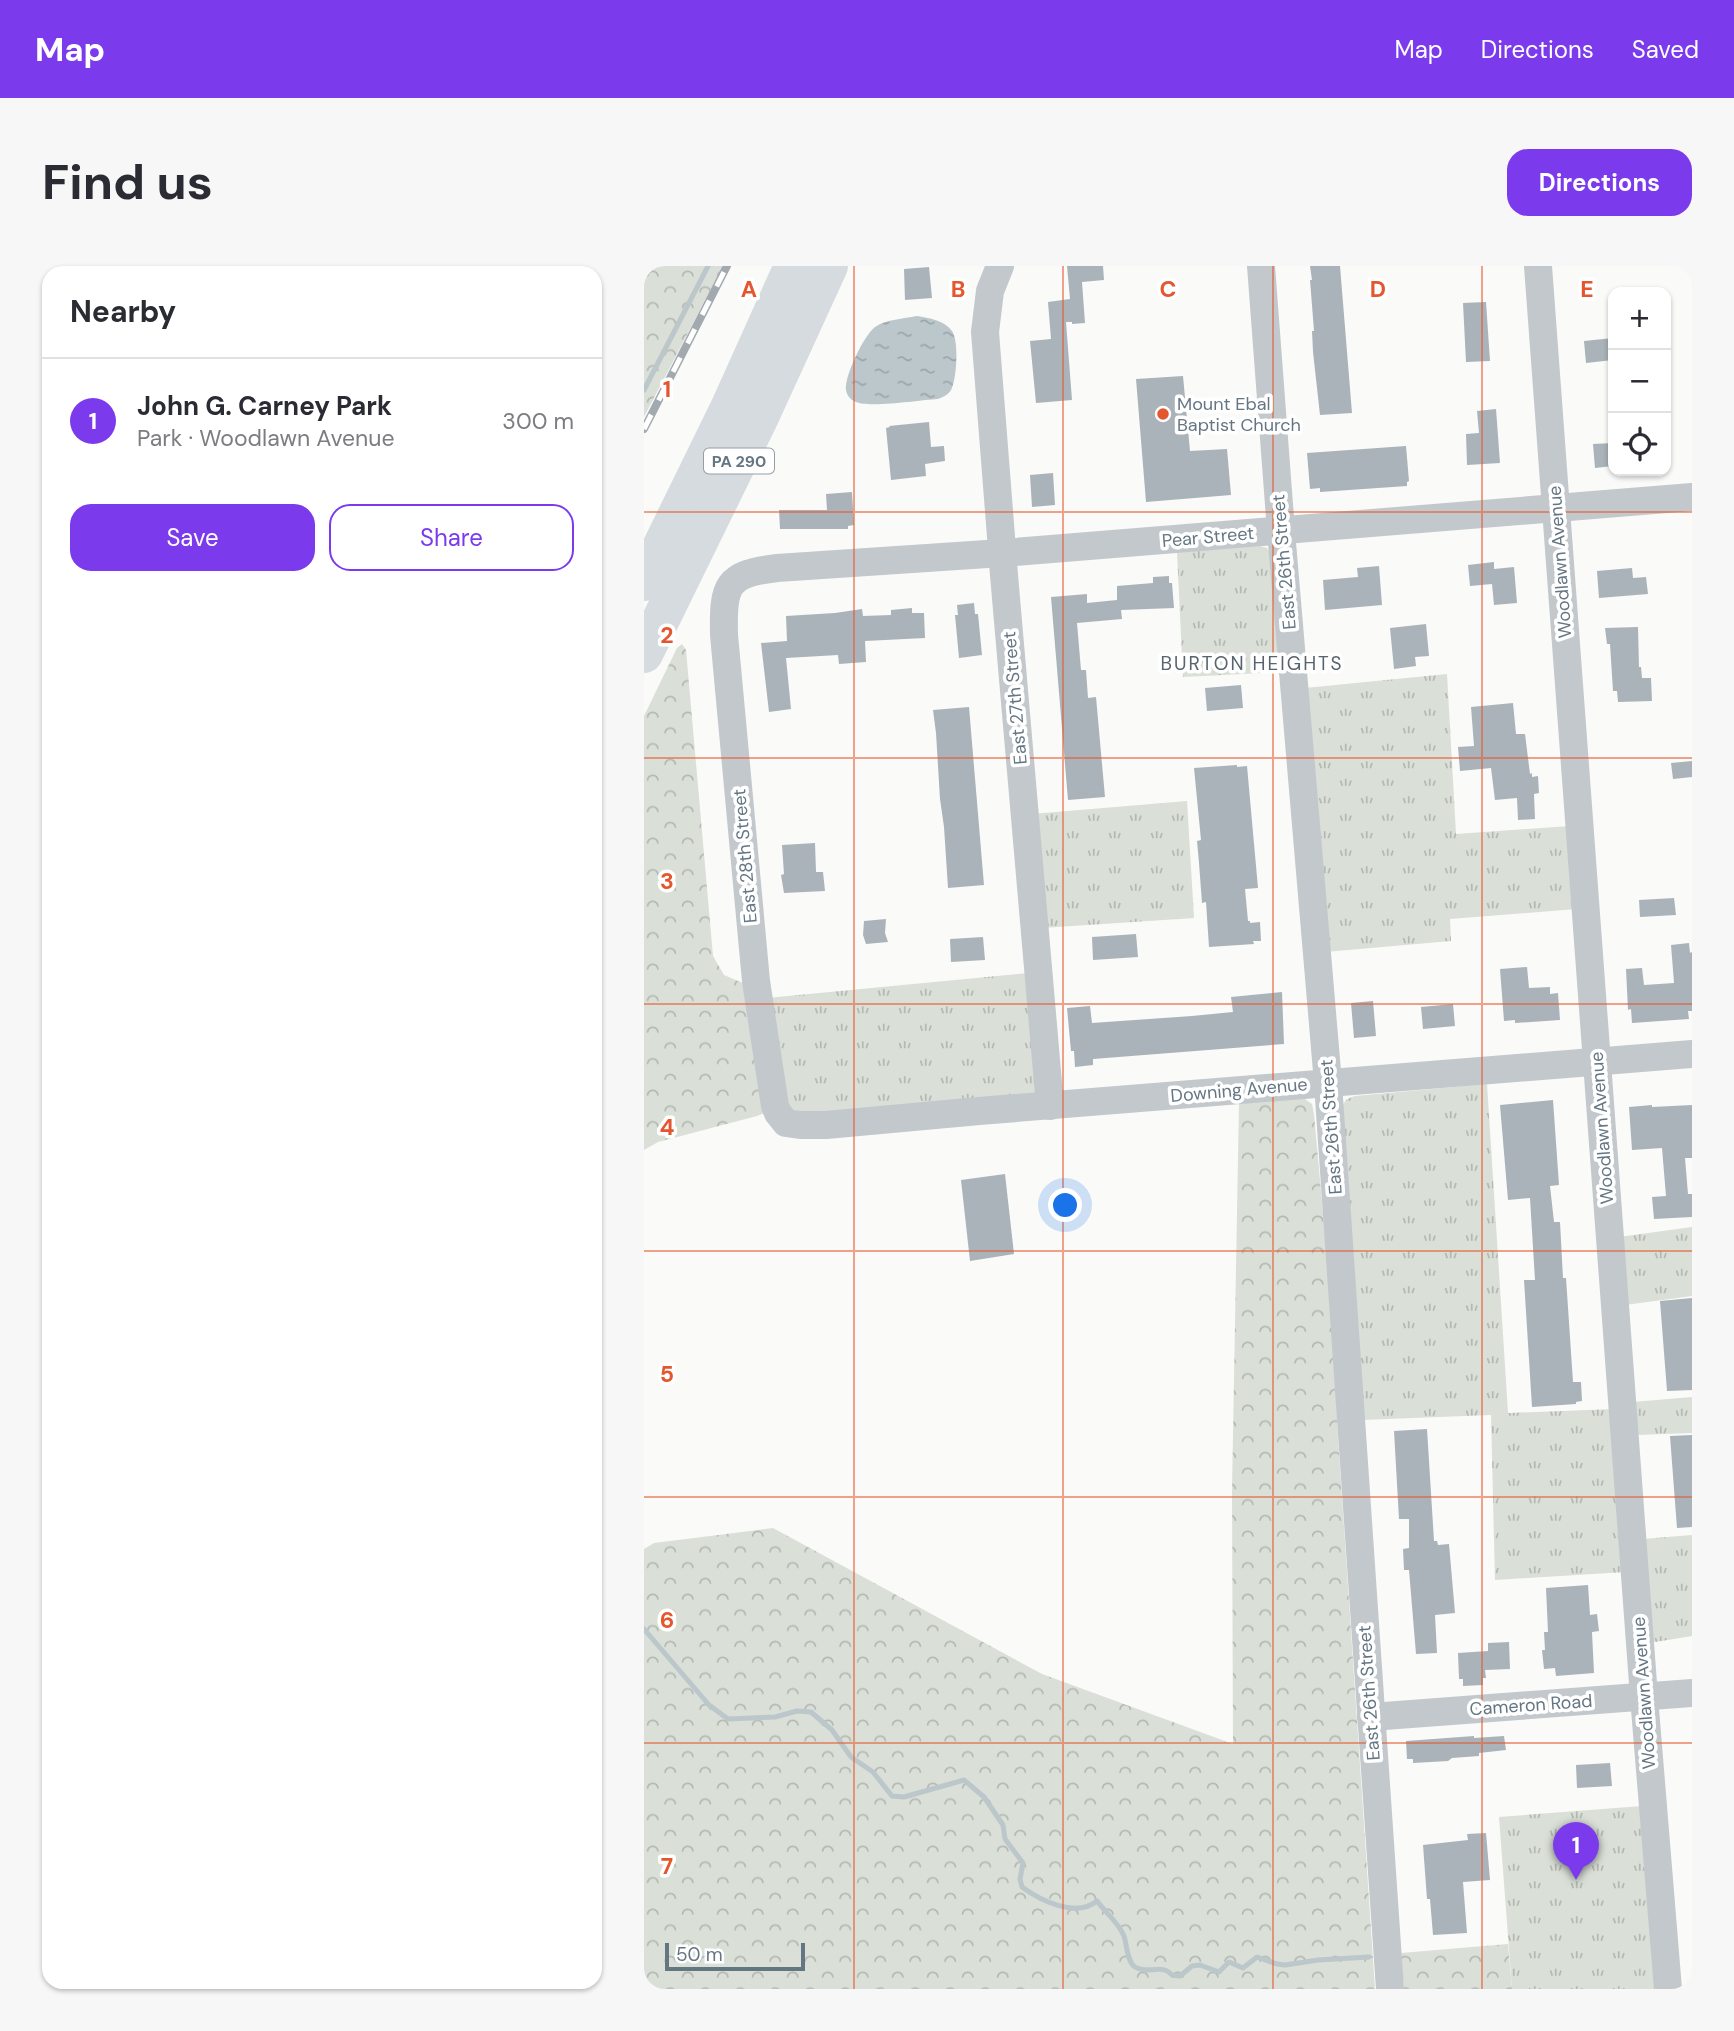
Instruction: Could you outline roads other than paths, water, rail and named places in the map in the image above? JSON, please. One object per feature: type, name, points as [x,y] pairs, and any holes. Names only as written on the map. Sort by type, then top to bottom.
[{"type":"highway","name":"PA 290","points":[[644,582],[730,406],[793,266]]},
{"type":"highway","name":"PA 290","points":[[644,654],[758,421],[829,266]]},
{"type":"street","name":"East 26th Street","points":[[1261,266],[1328,1083],[1391,1989]]},
{"type":"street","name":"Woodlawn Avenue","points":[[1538,266],[1643,1697],[1668,1989]]},
{"type":"street","name":"East 27th Street","points":[[995,278],[985,332],[1050,1105]]},
{"type":"street","name":"Pear Street","points":[[729,586],[740,576],[753,571],[777,568],[1002,553],[1692,498]]},
{"type":"street","name":"East 28th Street","points":[[729,586],[724,608],[724,635],[757,981],[775,1106],[786,1123]]},
{"type":"street","name":"Downing Avenue","points":[[786,1123],[826,1125],[1692,1054]]},
{"type":"street","name":"Cameron Road","points":[[1371,1717],[1692,1693]]},
{"type":"water","points":[[917,316],[941,322],[952,331],[956,369],[950,392],[938,399],[895,403],[863,404],[851,399],[846,390],[848,376],[860,347],[871,331],[885,322]]},
{"type":"waterway","points":[[644,390],[708,266]]},
{"type":"waterway","points":[[644,1629],[709,1705],[728,1719],[775,1717],[797,1711],[811,1712],[832,1730],[851,1757],[873,1772],[892,1796],[904,1797],[964,1780],[984,1797],[1003,1825],[1005,1839],[1023,1863],[1020,1879],[1022,1887],[1049,1902],[1069,1908],[1089,1906],[1097,1901],[1122,1931],[1129,1957],[1135,1967],[1145,1970],[1159,1969],[1180,1976],[1192,1966],[1200,1965],[1219,1972],[1229,1962],[1243,1968],[1257,1957],[1285,1965],[1369,1957]]},
{"type":"railway","points":[[644,429],[727,266]]},
{"type":"place","name":"Mount Ebal Baptist Church","points":[[1163,414]]},
{"type":"place","name":"John G. Carney Park","points":[[1576,1880]]},
{"type":"district","name":"BURTON HEIGHTS","points":[[1252,663]]}]
